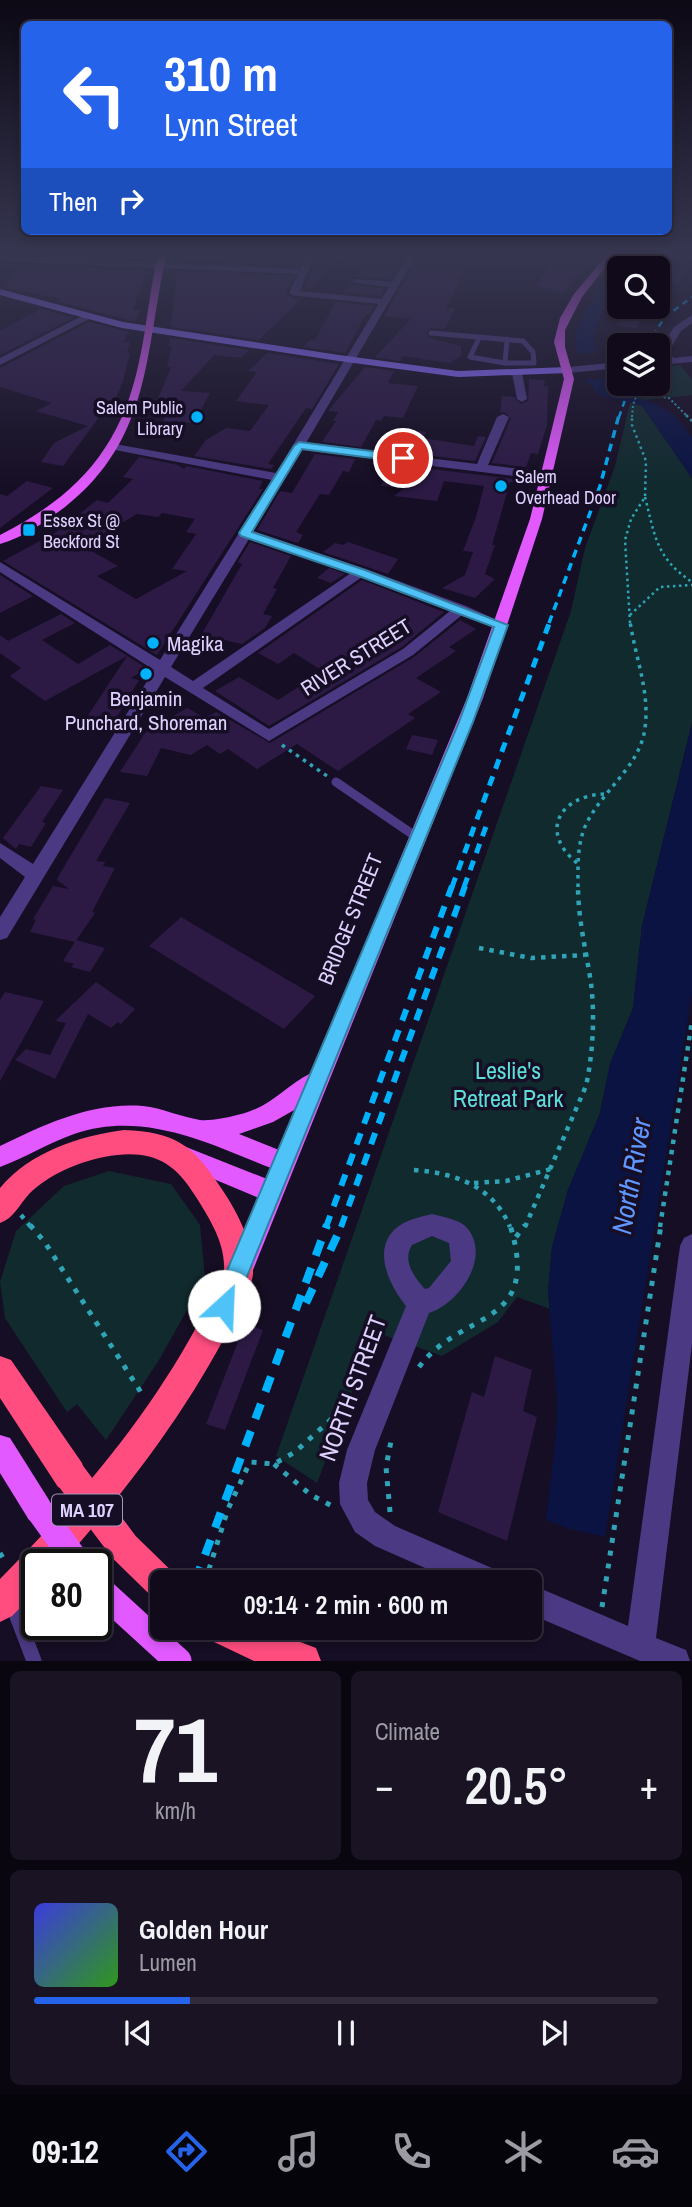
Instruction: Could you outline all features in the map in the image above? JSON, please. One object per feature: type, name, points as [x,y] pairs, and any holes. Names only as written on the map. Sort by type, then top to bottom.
[{"type":"highway","points":[[10,1212],[34,1173],[84,1150],[114,1143],[155,1146],[178,1154],[217,1205],[230,1239],[238,1276]]},
{"type":"highway","name":"BRIDGE STREET","points":[[51,1549],[109,1484],[147,1433],[206,1342],[238,1276]]},
{"type":"highway","points":[[0,1371],[104,1523],[150,1573]]},
{"type":"highway","name":"BRIDGE STREET","points":[[5,1600],[21,1582]]},
{"type":"highway","points":[[252,1640],[303,1661]]},
{"type":"main road","points":[[0,540],[31,524],[63,502],[96,472],[115,447],[136,398],[148,334]]},
{"type":"main road","name":"BRIDGE STREET","points":[[238,1276],[475,698],[533,533],[568,383],[568,370],[560,353],[560,334]]},
{"type":"main road","points":[[196,1130],[230,1128],[257,1120],[280,1109],[320,1076]]},
{"type":"main road","points":[[0,1157],[72,1124],[101,1116],[138,1116],[196,1130],[284,1162]]},
{"type":"main road","points":[[178,1154],[272,1192]]},
{"type":"main road","points":[[0,1195],[34,1173]]},
{"type":"main road","points":[[0,1448],[67,1549]]},
{"type":"main road","points":[[112,1603],[178,1661]]},
{"type":"street","points":[[0,362],[54,334]]},
{"type":"street","points":[[185,334],[458,374],[607,366]]},
{"type":"street","points":[[0,933],[367,334]]},
{"type":"street","points":[[670,361],[692,359]]},
{"type":"street","points":[[517,373],[522,399]]},
{"type":"street","points":[[481,468],[503,417]]},
{"type":"street","points":[[299,446],[546,476]]},
{"type":"street","points":[[115,447],[278,477]]},
{"type":"street","points":[[245,533],[361,572],[501,625]]},
{"type":"street","points":[[0,566],[269,736]]},
{"type":"street","points":[[194,687],[361,572]]},
{"type":"street","name":"RIVER STREET","points":[[269,736],[408,652],[461,609]]},
{"type":"street","points":[[0,849],[36,875]]},
{"type":"street","points":[[640,1646],[692,1246]]},
{"type":"street","name":"NORTH STREET","points":[[365,1522],[354,1504],[353,1483],[361,1450],[420,1303]]},
{"type":"street","points":[[365,1522],[394,1541],[463,1570]]},
{"type":"street","points":[[542,1604],[675,1661]]},
{"type":"lane","points":[[436,334],[523,341],[533,352],[534,363],[505,363],[470,357],[479,338]]},
{"type":"lane","points":[[505,363],[508,339]]},
{"type":"lane","points":[[336,782],[418,838]]},
{"type":"lane","points":[[5,1600],[34,1661]]},
{"type":"path","points":[[636,396],[632,425],[646,461],[645,497],[658,552],[692,584]]},
{"type":"path","points":[[653,396],[669,398],[692,421]]},
{"type":"path","points":[[516,1237],[524,1228],[551,1169],[586,1086],[590,1066],[593,1023],[591,985],[578,910],[577,863],[584,829],[604,794],[638,752],[645,729],[646,691],[634,649],[627,600],[625,540],[631,519],[645,497]]},
{"type":"path","points":[[630,615],[660,587],[692,584]]},
{"type":"path","points":[[269,736],[336,782]]},
{"type":"path","points":[[577,863],[559,846],[556,831],[561,811],[564,806],[582,796],[604,794]]},
{"type":"path","points":[[478,947],[496,953],[547,958],[584,955]]},
{"type":"path","points":[[598,1628],[692,1021]]},
{"type":"path","points":[[414,1170],[449,1174],[474,1183],[506,1181],[551,1169]]},
{"type":"path","points":[[413,1379],[436,1347],[482,1324],[507,1301],[517,1271],[516,1237],[502,1211],[474,1183]]},
{"type":"path","points":[[10,1212],[44,1241],[146,1398]]},
{"type":"path","points":[[274,1465],[295,1452],[346,1405],[381,1403]]},
{"type":"path","points":[[393,1433],[386,1466],[386,1484],[394,1541]]},
{"type":"path","points":[[209,1570],[228,1509],[250,1461],[274,1465],[311,1495],[365,1522]]},
{"type":"green space","name":"Leslie's Retreat Park","points":[[680,365],[692,379],[692,395],[645,400],[642,406],[692,478],[692,723],[642,926],[633,1008],[610,1064],[600,1113],[568,1190],[552,1247],[548,1292],[550,1309],[517,1297],[498,1322],[442,1356],[375,1332],[317,1483],[276,1456],[571,611],[585,548],[615,466],[630,403],[619,401],[620,396],[670,396],[670,366]]},
{"type":"green space","points":[[109,1171],[171,1184],[200,1225],[205,1278],[159,1360],[106,1440],[77,1404],[67,1412],[5,1318],[0,1282],[16,1231],[64,1186]]},
{"type":"water","points":[[576,334],[594,334],[595,353],[577,353]]},
{"type":"water","points":[[585,379],[605,379],[607,396],[631,396],[654,403],[675,416],[692,438],[692,478],[642,406],[601,396]]},
{"type":"water","name":"North River","points":[[692,723],[692,993],[605,1537],[546,1520],[556,1435],[557,1398],[548,1292],[552,1247],[568,1190],[600,1113],[610,1064],[633,1008],[642,926]]},
{"type":"building","points":[[0,334],[42,334],[0,355]]},
{"type":"building","points":[[67,334],[128,334],[123,342],[130,342],[127,353],[130,353],[123,381],[110,413],[102,413],[63,466],[41,462],[54,443],[88,426],[36,411],[52,403],[0,387],[0,368]]},
{"type":"building","points":[[215,334],[266,334],[259,340]]},
{"type":"building","points":[[319,334],[355,334],[345,353],[303,347],[310,340],[315,340]]},
{"type":"building","points":[[397,334],[427,334],[429,338],[461,346],[461,356],[450,363],[403,356],[400,361],[375,357]]},
{"type":"building","points":[[170,338],[249,350],[240,358],[214,355],[181,391],[210,393],[194,423],[163,422],[171,401],[157,401],[171,367],[167,367],[172,346],[169,346]]},
{"type":"building","points":[[267,353],[339,364],[312,409],[306,408],[268,464],[274,465],[271,469],[194,456],[206,440],[226,428],[250,431],[269,405],[236,401],[257,372],[248,371]]},
{"type":"building","points":[[365,367],[394,371],[388,383],[418,386],[403,418],[384,416],[381,421],[376,420],[361,447],[322,442],[336,421],[333,421],[338,412],[328,411]]},
{"type":"building","points":[[529,379],[545,380],[544,386],[548,386],[547,425],[538,454],[531,453],[526,467],[492,463],[511,418],[504,412],[500,413],[502,396],[514,397],[521,404],[528,401]]},
{"type":"building","points":[[411,430],[426,432],[423,438],[474,446],[478,436],[486,437],[475,461],[398,452]]},
{"type":"building","points":[[315,454],[355,459],[349,472],[343,471],[329,495],[320,494],[296,532],[303,535],[298,543],[257,530],[280,491],[292,493]]},
{"type":"building","points":[[139,457],[178,465],[184,469],[186,466],[263,481],[259,489],[263,489],[157,655],[3,561],[58,531],[97,500],[108,503],[133,479],[123,477]],"holes":[[[162,513],[195,519],[186,532],[196,534],[172,569],[187,571],[136,599],[97,576],[118,566],[83,546],[137,514],[158,517]]]},
{"type":"building","points":[[389,464],[522,480],[521,483],[510,482],[492,545],[495,545],[485,574],[495,579],[475,598],[442,588],[465,575],[473,552],[463,551],[484,486],[444,481],[437,501],[394,496],[404,488],[381,486]]},
{"type":"building","points":[[27,481],[53,488],[0,528],[0,494],[7,496]]},
{"type":"building","points":[[250,542],[291,556],[273,588],[277,589],[263,614],[272,616],[265,628],[242,644],[210,637],[196,644],[242,564],[238,562]]},
{"type":"building","points":[[348,542],[398,559],[388,574],[323,552],[335,543],[343,545]]},
{"type":"building","points":[[329,568],[345,574],[331,583],[317,578]]},
{"type":"building","points":[[0,575],[33,596],[0,613]]},
{"type":"building","points":[[362,580],[444,612],[402,647],[269,726],[215,691],[239,677],[278,700],[323,671],[294,653],[278,664],[258,653]]},
{"type":"building","points":[[61,614],[75,623],[42,640],[78,664],[110,645],[148,669],[130,678],[139,680],[116,718],[108,717],[104,724],[85,720],[127,656],[45,701],[10,676],[21,668],[0,653],[0,635],[8,641]]},
{"type":"building","points":[[460,620],[476,629],[449,647],[456,651],[416,678],[441,692],[408,714],[415,718],[338,771],[297,744],[257,769],[228,749],[220,754],[207,745],[191,755],[161,748],[147,776],[120,772],[145,733],[187,708],[205,718],[216,712],[270,743],[414,657]]},
{"type":"building","points":[[412,735],[438,740],[432,755],[406,749]]},
{"type":"building","points":[[41,786],[63,790],[42,822],[46,823],[31,847],[19,844],[16,849],[3,838]]},
{"type":"building","points":[[105,798],[130,803],[96,861],[105,862],[103,866],[115,868],[92,912],[95,913],[75,942],[30,932],[36,920],[33,919],[53,886],[69,889],[57,880],[58,877]]},
{"type":"building","points":[[181,917],[315,996],[284,1029],[149,946]]},
{"type":"building","points":[[76,940],[105,948],[90,972],[71,967],[74,964],[63,961]]},
{"type":"building","points":[[96,982],[135,1009],[121,1024],[118,1022],[111,1028],[88,1014],[55,1079],[15,1060],[26,1049],[50,1055],[66,1023],[55,1021]]},
{"type":"building","points":[[5,992],[44,1001],[0,1081],[0,1000]]},
{"type":"building","points":[[245,1324],[263,1330],[225,1430],[206,1424]]},
{"type":"building","points":[[495,1356],[532,1370],[523,1411],[537,1417],[507,1541],[438,1512],[472,1392],[484,1397]]},
{"type":"railway","points":[[619,417],[626,396]]},
{"type":"railway","points":[[549,623],[600,486],[619,415]]},
{"type":"railway","points":[[452,887],[550,621]]},
{"type":"railway","points":[[464,887],[488,821]]},
{"type":"railway","points":[[326,1227],[452,886]]},
{"type":"railway","points":[[341,1227],[465,886]]},
{"type":"railway","points":[[199,1570],[327,1225]]},
{"type":"railway","points":[[306,1303],[342,1225]]},
{"type":"railway","points":[[166,1661],[174,1640]]},
{"type":"place","name":"Salem Public Library","points":[[197,417]]},
{"type":"place","name":"Salem Overhead Door","points":[[501,486]]},
{"type":"place","name":"Essex St @ Beckford St","points":[[29,530]]},
{"type":"place","name":"Magika","points":[[153,643]]},
{"type":"place","name":"Benjamin Punchard, Shoreman","points":[[146,674]]},
{"type":"route","points":[[224,1306],[466,722],[501,625],[361,572],[245,533],[299,446],[403,458]]}]
